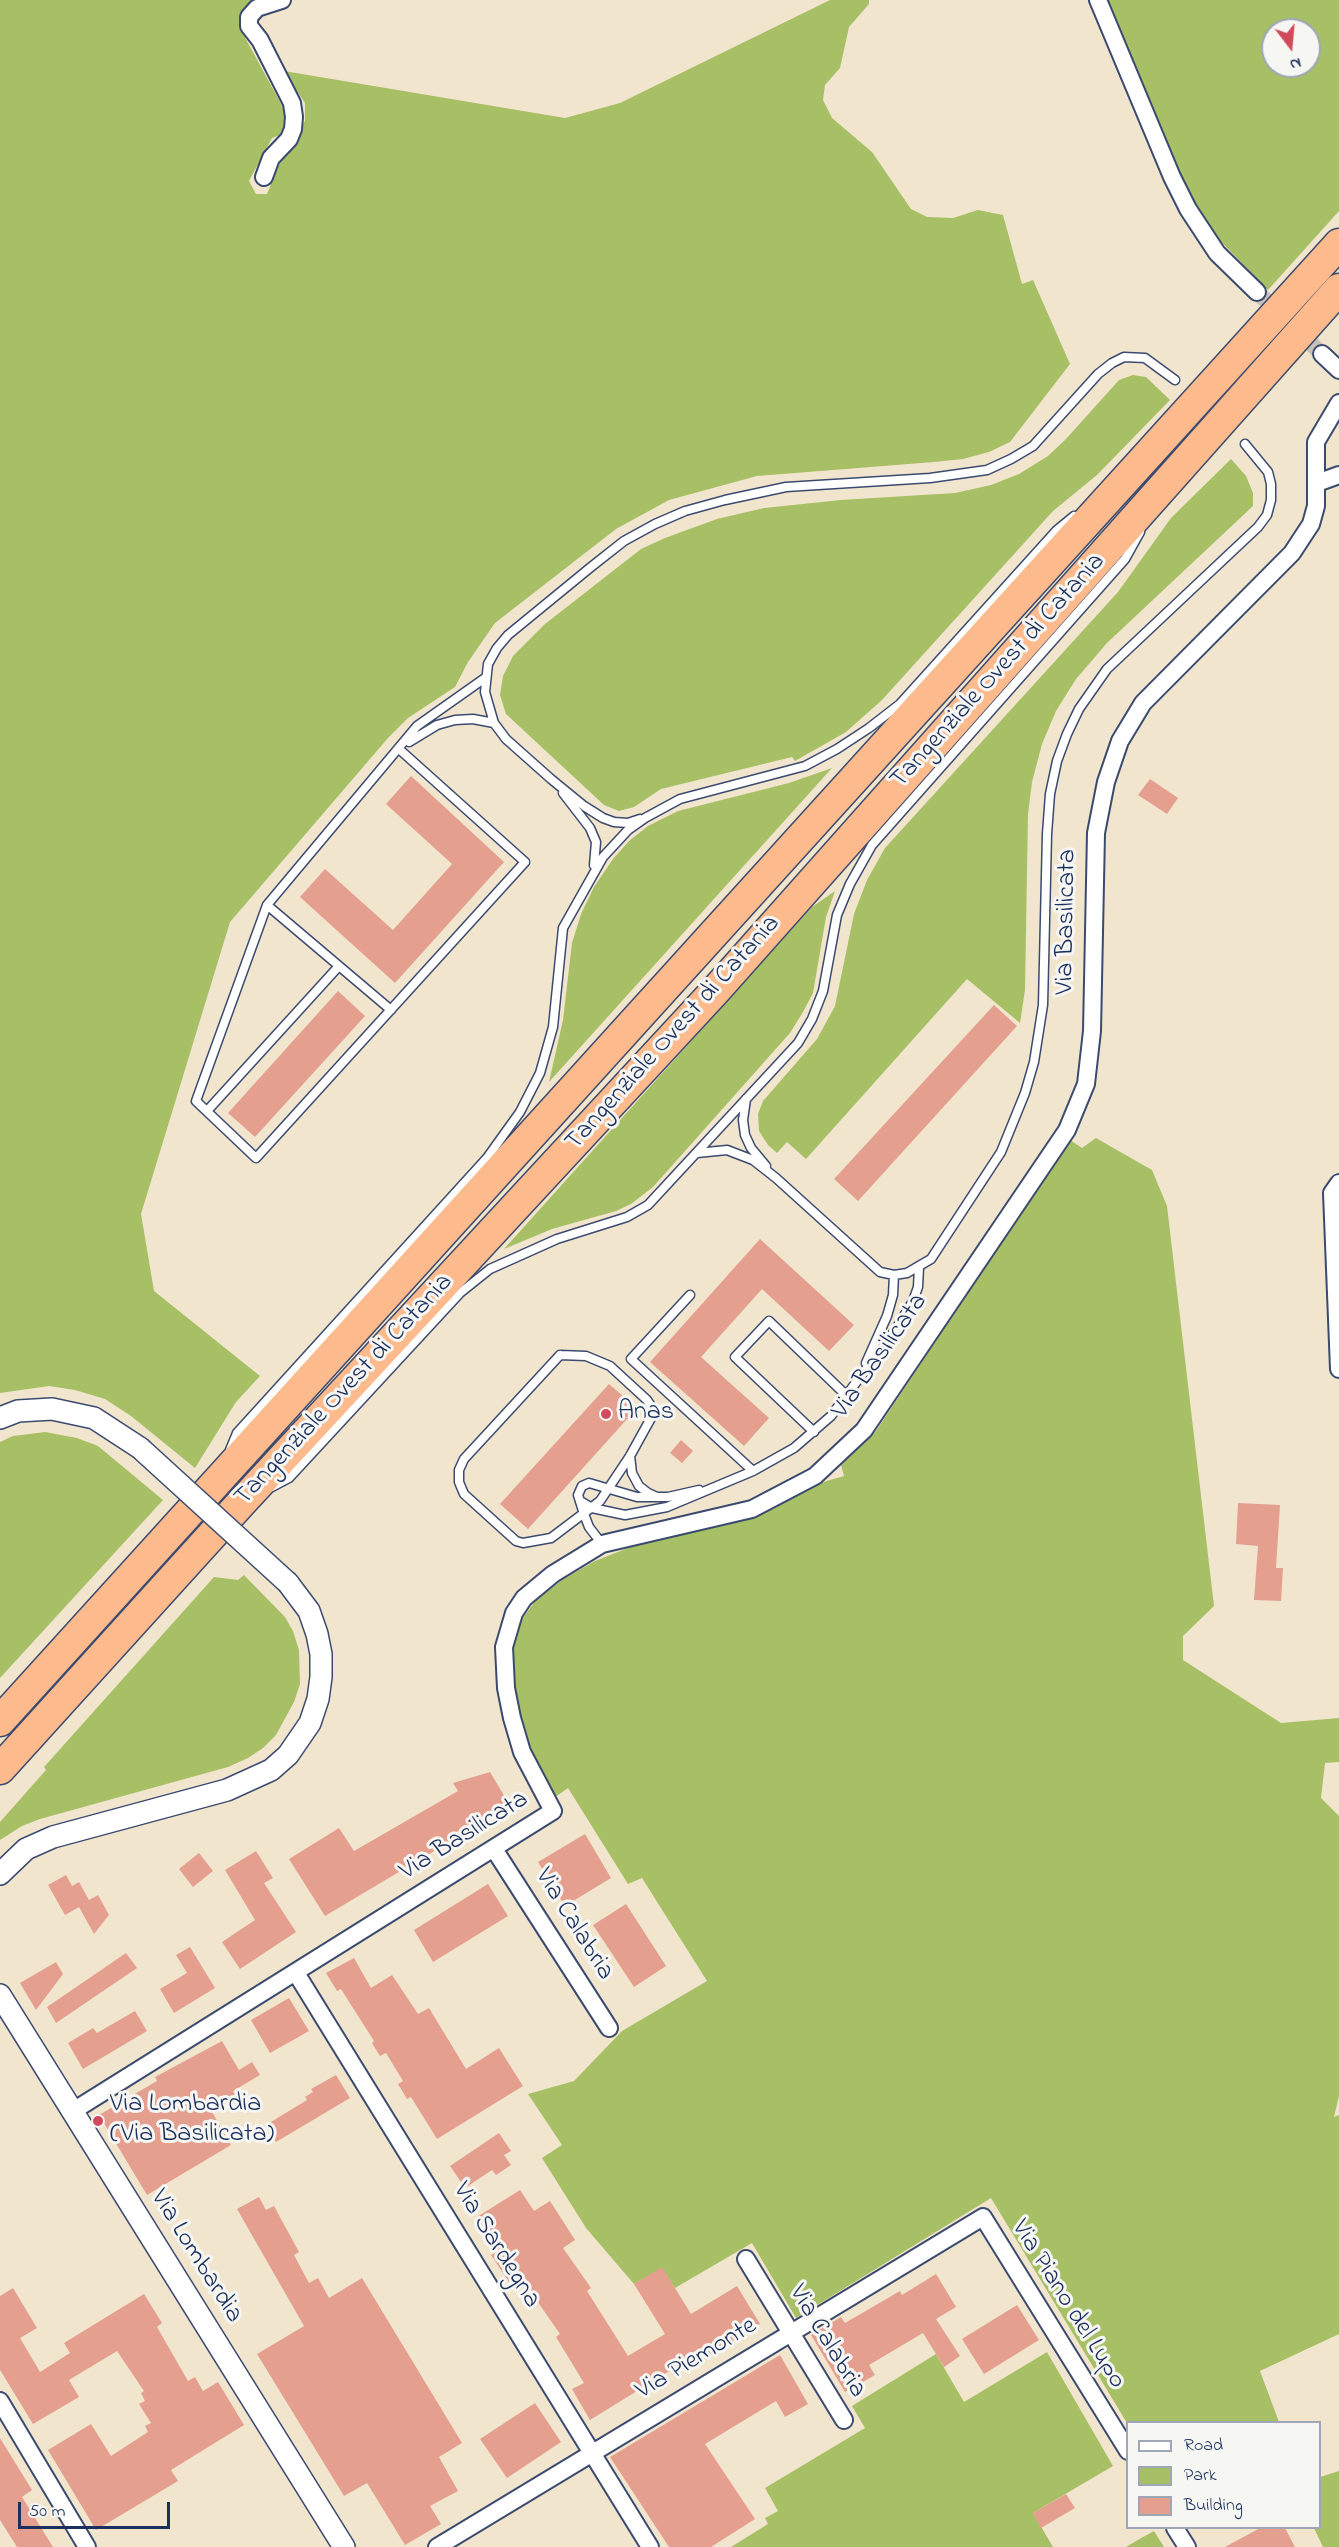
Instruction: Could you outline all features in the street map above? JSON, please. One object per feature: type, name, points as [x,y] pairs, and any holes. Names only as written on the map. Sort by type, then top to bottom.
[{"type":"highway","name":"Tangenziale Ovest di Catania","points":[[0,1721],[1339,243]]},
{"type":"highway","name":"Tangenziale Ovest di Catania","points":[[0,1769],[242,1502],[716,990],[1339,290]]},
{"type":"street","points":[[264,177],[271,158],[289,139],[294,117],[292,103],[260,40],[249,27],[249,17],[257,8],[282,0]]},
{"type":"street","points":[[1098,0],[1172,177],[1188,209],[1217,253],[1257,292]]},
{"type":"street","points":[[1322,354],[1339,370]]},
{"type":"street","name":"Via Basilicata","points":[[73,2111],[554,1812],[522,1752],[506,1688],[504,1647],[508,1629],[524,1598],[563,1567],[602,1544],[752,1509],[815,1476],[864,1430],[1067,1130],[1086,1084],[1092,1031],[1096,833],[1106,782],[1120,741],[1143,703],[1292,553],[1311,524],[1316,506],[1316,442],[1339,403]]},
{"type":"street","points":[[1317,483],[1339,475]]},
{"type":"street","points":[[1339,1182],[1332,1193],[1339,1368]]},
{"type":"street","points":[[0,1418],[18,1411],[52,1409],[83,1415],[94,1418],[140,1448],[288,1583],[309,1611],[317,1634],[321,1665],[318,1699],[310,1723],[288,1755],[271,1770],[227,1790],[53,1837],[26,1849],[0,1874]]},
{"type":"street","name":"Via Calabria","points":[[494,1849],[609,2028]]},
{"type":"street","name":"Via Sardegna","points":[[296,1973],[650,2547]]},
{"type":"street","name":"Via Lombardia","points":[[0,1995],[344,2547]]},
{"type":"street","name":"Via Piemonte","points":[[437,2547],[983,2217]]},
{"type":"street","name":"Via Piano del Lupo","points":[[983,2217],[1126,2448]]},
{"type":"street","name":"Via Calabria","points":[[746,2259],[844,2420]]},
{"type":"street","points":[[0,2401],[87,2547]]},
{"type":"street","points":[[1176,2529],[1187,2547]]},
{"type":"lane","points":[[645,818],[628,823],[614,822],[584,806],[506,738],[494,723],[485,692],[485,678],[488,664],[496,648],[508,635],[608,554],[655,524],[685,511],[764,491],[930,478],[987,470],[1033,446],[1098,374],[1124,357],[1145,358],[1175,380]]},
{"type":"lane","points":[[696,1153],[727,1149],[753,1160],[880,1272],[894,1275],[907,1273],[931,1259],[1000,1152],[1025,1093],[1031,1072],[1043,1005],[1050,794],[1057,761],[1067,734],[1083,701],[1107,669],[1258,527],[1267,515],[1271,500],[1269,478],[1261,462],[1245,444]]},
{"type":"lane","points":[[1102,491],[1156,445]]},
{"type":"lane","points":[[242,1502],[289,1478],[460,1293],[490,1269],[557,1239],[620,1220],[648,1205],[798,1042],[812,1019],[823,991],[837,915],[850,884],[872,845],[1125,559],[1174,475]]},
{"type":"lane","points":[[216,1482],[237,1433],[487,1158],[519,1112],[540,1073],[553,1027],[563,928],[603,857],[628,830],[680,799],[805,766],[869,728],[900,704],[1058,530],[1084,507]]},
{"type":"lane","points":[[399,749],[525,862],[256,1158],[196,1101],[267,905],[424,719],[485,678]]},
{"type":"lane","points":[[399,749],[422,732],[454,720],[473,719],[494,723]]},
{"type":"lane","points":[[551,779],[590,828],[596,842],[597,857],[591,877]]},
{"type":"lane","points":[[267,905],[391,1010]]},
{"type":"lane","points":[[207,1111],[339,966]]},
{"type":"lane","points":[[746,1099],[743,1120],[745,1135],[751,1148],[776,1178]]},
{"type":"lane","points":[[580,1501],[592,1508],[625,1515],[640,1514],[681,1502],[773,1462],[814,1432],[848,1396],[913,1301],[918,1287],[919,1267]]},
{"type":"lane","points":[[861,1375],[887,1316],[893,1295],[894,1275]]},
{"type":"lane","points":[[690,1295],[631,1359],[753,1471]]},
{"type":"lane","points":[[814,1432],[735,1357],[769,1321],[848,1396]]},
{"type":"lane","points":[[560,1356],[586,1356],[605,1362],[647,1400],[653,1409],[651,1418],[630,1456],[607,1490],[592,1508],[551,1538],[523,1543],[516,1541],[464,1494],[459,1482],[459,1470],[464,1460],[560,1356]]},
{"type":"lane","points":[[630,1456],[632,1473],[639,1486],[657,1497]]},
{"type":"lane","points":[[602,1544],[589,1527],[584,1514],[578,1495],[582,1486],[589,1483],[637,1497],[668,1497],[714,1486]]},
{"type":"green space","points":[[0,0],[261,0],[250,2],[242,13],[242,32],[286,113],[286,124],[280,135],[272,138],[249,181],[256,194],[267,194],[279,165],[305,121],[305,103],[284,71],[565,118],[620,103],[830,0],[869,0],[869,4],[849,27],[840,68],[825,85],[823,100],[832,118],[872,152],[911,209],[927,217],[953,218],[978,210],[1003,215],[1022,284],[1033,280],[1070,364],[1010,442],[989,452],[963,459],[934,462],[757,476],[669,500],[616,529],[495,623],[468,662],[455,687],[408,718],[388,738],[230,922],[141,1214],[154,1291],[260,1376],[236,1402],[195,1468],[131,1416],[105,1399],[75,1390],[49,1386],[0,1393]]},
{"type":"green space","points":[[1106,0],[1339,0],[1339,211],[1268,290],[1206,226],[1180,176]]},
{"type":"green space","points":[[1133,375],[1146,377],[1170,400],[1097,475],[1053,511],[882,700],[846,732],[795,761],[792,757],[661,789],[634,807],[619,811],[604,805],[506,714],[500,695],[503,676],[513,656],[545,624],[641,549],[717,519],[764,508],[841,500],[955,493],[991,485],[1019,474],[1048,456],[1119,380]]},
{"type":"green space","points":[[1231,459],[1246,476],[1253,493],[1253,506],[1107,643],[1076,679],[1056,711],[1042,744],[1032,782],[1028,814],[1025,990],[1020,1023],[967,979],[806,1159],[787,1142],[777,1153],[768,1145],[759,1131],[758,1114],[763,1101],[817,1039],[835,1006],[854,914],[867,880],[885,848],[1118,592],[1171,518]]},
{"type":"green space","points":[[832,768],[549,1082],[563,1020],[572,943],[581,914],[594,887],[613,859],[629,841],[648,826],[678,811],[789,783]]},
{"type":"green space","points":[[835,891],[826,917],[813,993],[803,1012],[790,1033],[653,1187],[631,1204],[616,1211],[552,1229],[504,1249],[812,907]]},
{"type":"green space","points":[[1096,1138],[1152,1170],[1167,1206],[1214,1606],[1183,1636],[1183,1660],[1281,1723],[1339,1718],[1339,1762],[1325,1763],[1321,1798],[1339,1816],[1339,2096],[1334,2117],[1339,2115],[1339,2334],[1260,2371],[1279,2421],[1126,2421],[991,2198],[796,2318],[752,2243],[675,2288],[662,2268],[634,2284],[586,2228],[542,2158],[562,2145],[528,2094],[574,2081],[622,2031],[707,1981],[642,1878],[628,1884],[568,1788],[554,1798],[534,1760],[517,1707],[512,1684],[511,1646],[516,1627],[536,1600],[562,1580],[595,1561],[633,1546],[764,1511],[820,1483],[844,1476],[841,1465],[876,1431],[1070,1140],[1082,1148]]},
{"type":"green space","points":[[45,1432],[77,1438],[98,1446],[163,1500],[0,1678],[0,1442],[13,1436]]},
{"type":"green space","points":[[244,1575],[285,1617],[293,1631],[299,1650],[300,1684],[294,1702],[276,1735],[248,1758],[228,1767],[40,1819],[22,1826],[0,1840],[0,1822],[46,1770],[44,1767],[214,1577],[238,1580]]},
{"type":"green space","points":[[1047,2352],[1113,2466],[1033,2513],[1053,2547],[731,2547],[768,2524],[765,2518],[778,2511],[765,2488],[865,2428],[852,2406],[936,2354],[964,2402]]},
{"type":"green space","points":[[1339,2471],[1339,2547],[1323,2547],[1314,2529],[1321,2529],[1321,2477]]},
{"type":"green space","points":[[1154,2531],[1164,2547],[1126,2547],[1136,2541]]},
{"type":"building","points":[[411,776],[504,862],[395,983],[300,897],[325,869],[393,930],[452,864],[386,804]]},
{"type":"building","points":[[1150,779],[1178,798],[1167,814],[1138,795]]},
{"type":"building","points":[[338,991],[365,1016],[255,1137],[228,1113]]},
{"type":"building","points":[[994,1005],[1017,1026],[858,1201],[834,1179]]},
{"type":"building","points":[[760,1239],[854,1325],[829,1351],[762,1289],[701,1357],[769,1418],[744,1446],[650,1362]]},
{"type":"building","points":[[609,1384],[637,1408],[528,1529],[500,1504]]},
{"type":"building","points":[[681,1440],[693,1451],[682,1463],[670,1453]]},
{"type":"building","points":[[1238,1503],[1280,1505],[1276,1568],[1283,1568],[1281,1601],[1254,1600],[1258,1546],[1236,1544]]},
{"type":"building","points":[[490,1772],[508,1802],[453,1834],[456,1838],[325,1916],[289,1859],[339,1828],[354,1851],[458,1791],[453,1783]]},
{"type":"building","points":[[585,1834],[611,1878],[565,1906],[538,1862]]},
{"type":"building","points":[[256,1851],[273,1878],[264,1883],[296,1932],[240,1969],[222,1942],[255,1920],[225,1870]]},
{"type":"building","points":[[199,1853],[213,1871],[193,1887],[179,1869]]},
{"type":"building","points":[[66,1875],[72,1886],[79,1882],[89,1900],[98,1895],[109,1915],[94,1934],[79,1907],[65,1915],[48,1885]]},
{"type":"building","points":[[488,1884],[508,1916],[433,1962],[414,1930]]},
{"type":"building","points":[[626,1904],[666,1966],[634,1987],[593,1925]]},
{"type":"building","points":[[190,1947],[215,1988],[174,2013],[160,1989],[187,1973],[176,1955]]},
{"type":"building","points":[[126,1953],[137,1968],[56,2023],[47,2007]]},
{"type":"building","points":[[354,1958],[371,1988],[392,1975],[418,2014],[429,2008],[466,2069],[499,2048],[523,2086],[437,2139],[411,2097],[407,2099],[398,2084],[403,2081],[386,2053],[380,2056],[372,2043],[374,2041],[341,1989],[337,1991],[326,1973]]},
{"type":"building","points":[[56,1962],[63,1974],[36,2010],[20,1983]]},
{"type":"building","points":[[289,1998],[309,2031],[270,2053],[251,2020]]},
{"type":"building","points":[[135,2011],[147,2031],[83,2069],[68,2043],[93,2028],[97,2033]]},
{"type":"building","points":[[222,2041],[239,2070],[252,2062],[260,2075],[233,2091],[236,2097],[212,2112],[231,2145],[147,2195],[99,2115],[157,2081],[155,2077]]},
{"type":"building","points":[[336,2075],[350,2098],[276,2142],[266,2125],[307,2100],[305,2097],[313,2092],[311,2089]]},
{"type":"building","points":[[499,2133],[511,2151],[504,2155],[511,2165],[496,2175],[492,2170],[465,2188],[450,2166]]},
{"type":"building","points":[[520,2190],[534,2211],[550,2201],[575,2240],[563,2248],[591,2288],[587,2291],[628,2356],[665,2334],[634,2284],[662,2267],[691,2314],[737,2286],[760,2324],[688,2369],[684,2362],[590,2420],[572,2389],[584,2383],[556,2337],[560,2334],[519,2275],[509,2282],[491,2255],[498,2251],[477,2217]]},
{"type":"building","points":[[259,2197],[266,2210],[274,2206],[299,2252],[294,2255],[309,2283],[318,2278],[329,2298],[362,2278],[462,2443],[439,2457],[458,2491],[430,2506],[441,2524],[405,2545],[367,2483],[344,2496],[257,2354],[304,2326],[237,2209]]},
{"type":"building","points":[[936,2274],[956,2307],[936,2319],[960,2356],[944,2367],[923,2333],[869,2365],[875,2375],[845,2392],[811,2335],[841,2317],[845,2323],[900,2291],[902,2295]]},
{"type":"building","points":[[13,2288],[37,2328],[20,2338],[40,2372],[70,2353],[64,2343],[144,2294],[162,2323],[157,2327],[188,2381],[195,2377],[203,2391],[218,2382],[244,2425],[171,2470],[178,2481],[96,2530],[48,2450],[91,2424],[111,2456],[148,2432],[145,2426],[151,2423],[139,2404],[145,2401],[141,2393],[144,2391],[117,2351],[69,2380],[79,2397],[33,2424],[0,2370],[0,2296]]},
{"type":"building","points":[[1017,2305],[1039,2340],[984,2374],[962,2339]]},
{"type":"building","points":[[780,2355],[808,2404],[785,2417],[776,2401],[705,2444],[755,2519],[711,2547],[669,2547],[610,2457]]},
{"type":"building","points":[[535,2403],[561,2442],[507,2478],[480,2439]]},
{"type":"building","points":[[0,2438],[32,2490],[22,2497],[53,2547],[17,2547],[0,2520]]},
{"type":"building","points":[[1066,2494],[1075,2508],[1041,2528],[1033,2513]]},
{"type":"building","points":[[1258,2529],[1286,2529],[1295,2547],[1225,2547]]},
{"type":"tunnel","points":[[1257,292],[1322,354]]},
{"type":"place","name":"Anas","points":[[606,1414]]},
{"type":"place","name":"Via Lombardia (Via Basilicata)","points":[[98,2121]]}]
